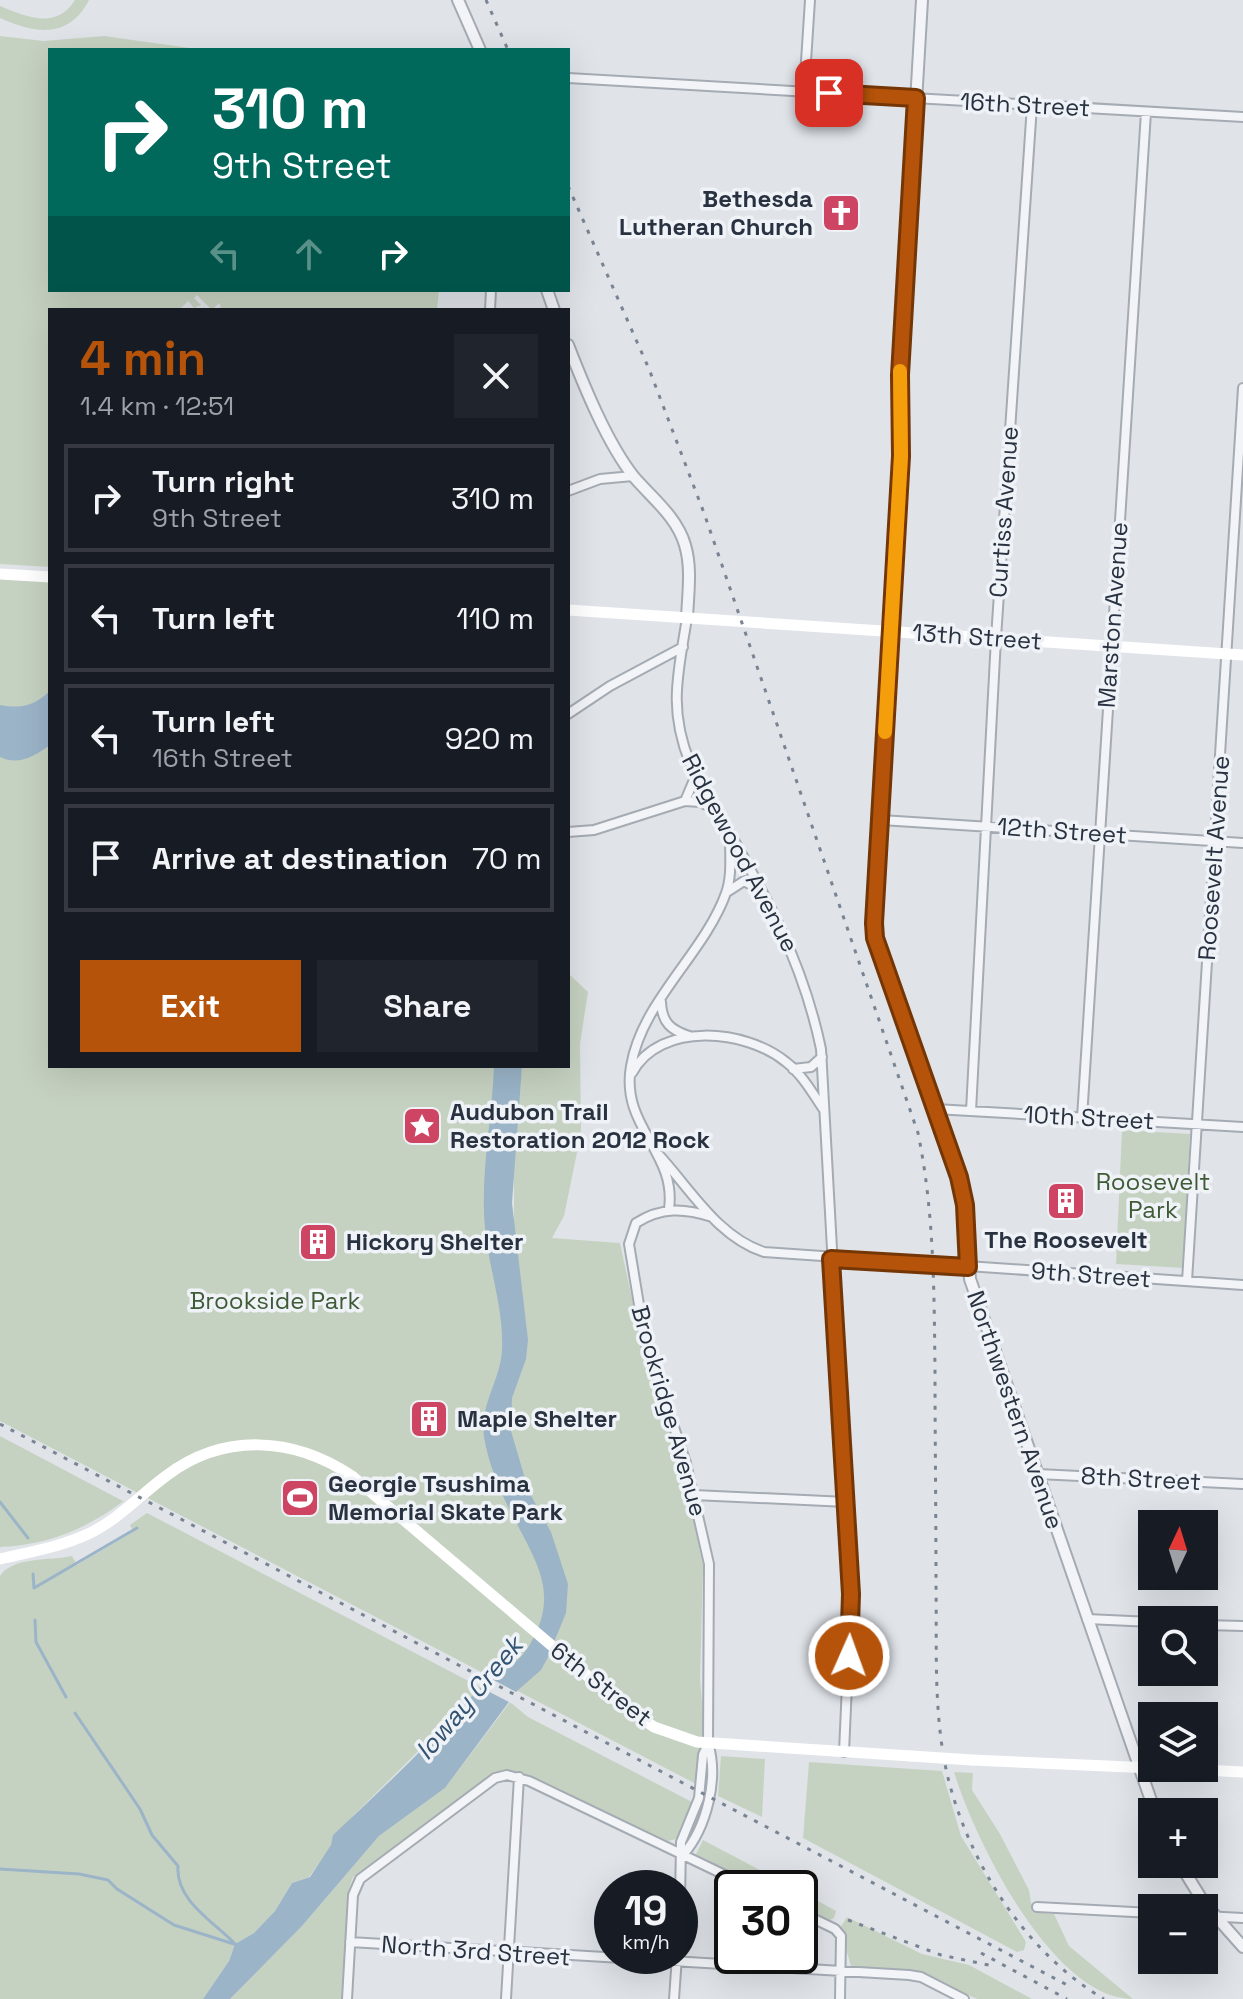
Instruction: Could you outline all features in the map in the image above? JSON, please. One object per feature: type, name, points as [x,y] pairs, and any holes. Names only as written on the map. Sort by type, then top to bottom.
[{"type":"main road","points":[[0,574],[48,577]]},
{"type":"main road","name":"13th Street","points":[[570,610],[1243,655]]},
{"type":"main road","name":"6th Street","points":[[0,1559],[89,1534],[194,1458],[236,1446],[265,1444],[297,1448],[336,1465],[382,1499],[567,1659],[647,1723],[671,1735],[708,1743],[1138,1767]]},
{"type":"main road","points":[[0,1551],[26,1553]]},
{"type":"main road","points":[[1218,1771],[1243,1772]]},
{"type":"street","points":[[458,0],[479,48]]},
{"type":"street","points":[[804,92],[810,0]]},
{"type":"street","name":"Northwestern Avenue","points":[[922,0],[900,375],[901,456],[889,631],[875,938],[962,1191],[968,1267],[1138,1767]]},
{"type":"street","name":"16th Street","points":[[570,78],[1243,117]]},
{"type":"street","name":"Curtiss Avenue","points":[[971,1111],[996,638],[1032,105]]},
{"type":"street","name":"Marston Avenue","points":[[1082,1118],[1146,112]]},
{"type":"street","name":"Ridgewood Avenue","points":[[570,349],[605,426],[633,476],[665,511],[684,541],[689,558],[687,618],[676,721],[697,774],[767,895],[803,976],[822,1057],[851,1594],[844,1752]]},
{"type":"street","name":"Roosevelt Avenue","points":[[1187,1281],[1243,388]]},
{"type":"street","points":[[570,490],[600,479],[633,476]]},
{"type":"street","points":[[570,713],[610,686],[683,647]]},
{"type":"street","points":[[685,801],[697,774]]},
{"type":"street","points":[[570,832],[594,830],[685,801],[700,802],[716,810]]},
{"type":"street","name":"12th Street","points":[[881,820],[1243,843]]},
{"type":"street","points":[[726,893],[730,835]]},
{"type":"street","points":[[669,1209],[669,1176],[636,1119],[630,1077],[638,1043],[726,893],[744,881],[767,895]]},
{"type":"street","points":[[661,1002],[666,1023],[673,1030],[690,1037]]},
{"type":"street","points":[[630,1077],[649,1052],[665,1042],[690,1037],[714,1037],[752,1045],[786,1062],[825,1110]]},
{"type":"street","points":[[793,1069],[805,1069],[822,1057]]},
{"type":"street","name":"10th Street","points":[[935,1109],[1243,1127]]},
{"type":"street","name":"9th Street","points":[[659,1155],[712,1217],[746,1246],[764,1252],[1243,1285]]},
{"type":"street","name":"9th Street","points":[[669,1209],[712,1217]]},
{"type":"street","name":"Brookridge Avenue","points":[[669,1209],[636,1223],[629,1244],[645,1341],[694,1495],[709,1564],[708,1743],[712,1760],[709,1797],[691,1846],[683,1855]]},
{"type":"street","name":"8th Street","points":[[1038,1474],[1243,1484]]},
{"type":"street","points":[[694,1495],[847,1502]]},
{"type":"street","points":[[1087,1619],[1138,1621]]},
{"type":"street","points":[[1218,1625],[1243,1626]]},
{"type":"street","points":[[682,1870],[681,1842],[699,1798],[703,1755],[708,1743]]},
{"type":"street","points":[[506,1999],[519,1777]]},
{"type":"street","points":[[347,1999],[353,1895],[360,1879],[495,1778],[519,1777],[714,1870]]},
{"type":"street","points":[[1037,1907],[1138,1912]]},
{"type":"street","points":[[1218,1917],[1243,1918]]},
{"type":"street","points":[[818,1921],[835,1929],[841,1936],[840,1999]]},
{"type":"street","points":[[1218,1924],[1243,1947]]},
{"type":"street","name":"North 3rd Street","points":[[350,1942],[594,1957]]},
{"type":"street","name":"North 3rd Street","points":[[698,1962],[921,1977],[964,1999]]},
{"type":"street","points":[[674,1999],[675,1974]]},
{"type":"green space","points":[[75,0],[89,0],[72,22],[50,30],[38,30],[0,18],[0,6],[31,17],[50,18],[59,15]]},
{"type":"green space","points":[[0,36],[44,41],[104,36],[190,48],[48,48],[48,292],[439,292],[437,308],[219,308],[219,303],[210,308],[197,295],[194,298],[201,305],[194,308],[188,301],[181,308],[48,308],[48,567],[0,564]]},
{"type":"green space","name":"Brookside Park","points":[[0,579],[48,581],[48,1068],[507,1068],[502,1147],[514,1235],[514,1152],[522,1068],[570,1068],[570,975],[588,992],[580,1044],[581,1133],[564,1216],[552,1238],[620,1243],[641,1341],[681,1465],[703,1565],[700,1679],[704,1725],[698,1785],[0,1421]]},
{"type":"green space","name":"Roosevelt Park","points":[[1122,1130],[1190,1134],[1183,1268],[1116,1264]]},
{"type":"green space","points":[[0,1436],[124,1501],[66,1534],[34,1543],[0,1547]]},
{"type":"green space","points":[[147,1513],[482,1688],[354,1815],[309,1877],[292,1883],[275,1911],[254,1933],[235,1944],[229,1961],[203,1999],[0,1999],[0,1576],[14,1565],[33,1560],[72,1556],[77,1565],[133,1532],[130,1525]]},
{"type":"green space","points":[[510,1702],[528,1717],[694,1803],[679,1838],[669,1841],[661,1838],[523,1773],[505,1771],[492,1776],[353,1877],[348,1892],[342,1999],[230,1999],[302,1926],[379,1836],[445,1788]]},
{"type":"green space","points":[[721,1756],[765,1759],[762,1817],[718,1796]]},
{"type":"green space","points":[[809,1762],[942,1771],[961,1836],[1026,1942],[1024,1950],[1017,1952],[803,1838]]},
{"type":"green space","points":[[954,1772],[973,1773],[972,1790],[1000,1834],[1029,1890],[1031,1903],[1042,1913],[1054,1914],[1069,1946],[1133,1999],[1103,1992],[1074,1973],[1046,1945],[998,1873],[964,1801]]},
{"type":"green space","points":[[703,1840],[760,1870],[722,1870],[701,1860],[696,1854]]},
{"type":"green space","points":[[818,1901],[836,1911],[834,1918],[828,1921],[818,1916]]},
{"type":"green space","points":[[847,1917],[922,1954],[969,1965],[1032,1999],[977,1999],[918,1971],[851,1966],[840,1928]]},
{"type":"water","points":[[48,692],[48,746],[20,760],[0,757],[0,705],[14,707],[38,700]]},
{"type":"water","name":"Ioway Creek","points":[[494,1068],[522,1068],[512,1203],[528,1340],[526,1359],[512,1398],[511,1431],[529,1492],[551,1532],[568,1584],[566,1613],[541,1670],[517,1691],[445,1788],[379,1836],[302,1926],[230,1999],[203,1999],[229,1961],[235,1944],[254,1933],[275,1911],[292,1883],[310,1877],[331,1845],[333,1835],[421,1751],[477,1691],[523,1654],[538,1628],[543,1612],[542,1582],[532,1553],[497,1481],[484,1437],[487,1403],[502,1349],[501,1319],[485,1229],[485,1168]]},
{"type":"pier","points":[[488,1677],[520,1694],[513,1704],[478,1686]]},
{"type":"waterway","points":[[0,1502],[28,1538]]},
{"type":"waterway","points":[[33,1574],[34,1588],[137,1528]]},
{"type":"waterway","points":[[35,1620],[36,1642],[66,1697]]},
{"type":"waterway","points":[[75,1713],[140,1809],[152,1835],[178,1866],[179,1879],[190,1901],[236,1945]]},
{"type":"waterway","points":[[0,1869],[79,1874],[108,1880],[174,1925],[234,1944]]},
{"type":"railway","points":[[486,0],[507,48]]},
{"type":"railway","points":[[570,191],[649,369],[704,513],[918,1133],[932,1250],[937,1682],[940,1730],[948,1778],[971,1843],[1005,1904],[1050,1957],[1104,1999]]},
{"type":"railway","points":[[0,1424],[1071,1987]]},
{"type":"railway","points":[[848,1920],[941,1955],[993,1966]]},
{"type":"railway","points":[[981,1953],[1067,1999]]},
{"type":"slow traffic","points":[[885,732],[901,456],[900,371]]},
{"type":"place","name":"Bethesda Lutheran Church","points":[[841,213]]},
{"type":"place","name":"Audubon Trail Restoration 2012 Rock","points":[[422,1126]]},
{"type":"place","name":"The Roosevelt","points":[[1066,1201]]},
{"type":"place","name":"Hickory Shelter","points":[[318,1242]]},
{"type":"place","name":"Maple Shelter","points":[[429,1419]]},
{"type":"place","name":"Georgie Tsushima Memorial Skate Park","points":[[300,1498]]},
{"type":"route","points":[[829,93],[916,98],[900,375],[901,456],[874,923],[875,938],[959,1177],[965,1205],[968,1267],[831,1259],[847,1502],[851,1594],[849,1656]]}]
